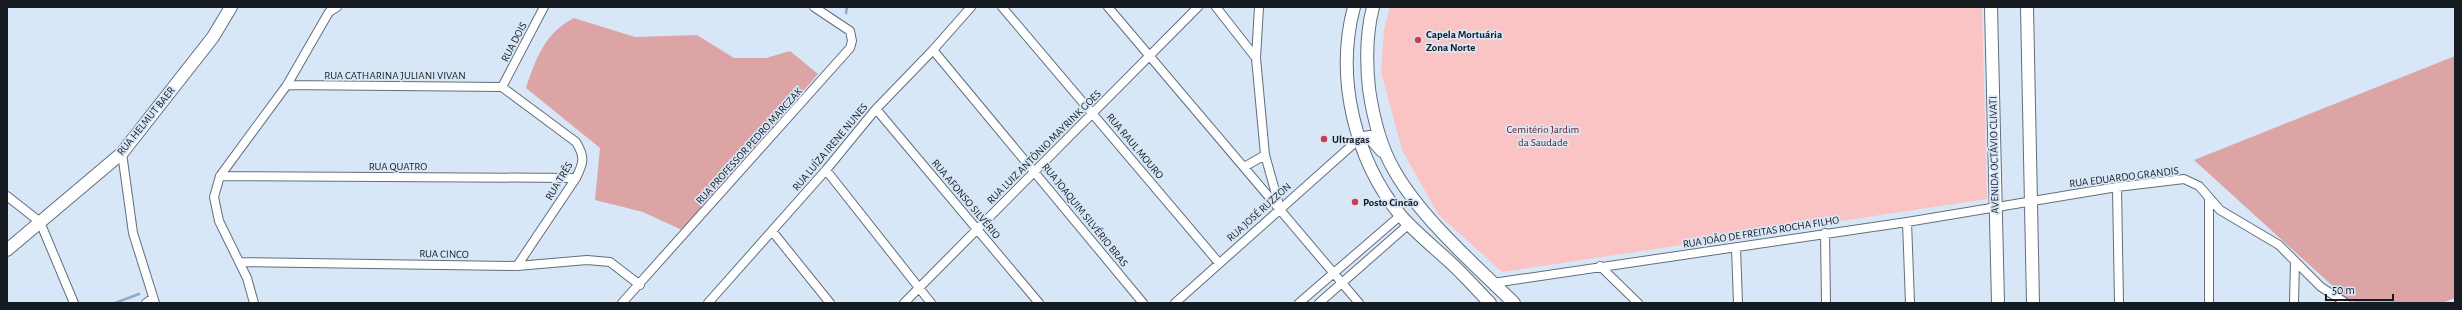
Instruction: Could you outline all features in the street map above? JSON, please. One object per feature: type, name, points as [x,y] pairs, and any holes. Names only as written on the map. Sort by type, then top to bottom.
[{"type":"street","name":"RUA HELMUT BAER","points":[[7,250],[122,153],[213,37],[231,7]]},
{"type":"street","points":[[254,303],[248,278],[219,221],[214,197],[220,176],[287,85],[329,12],[337,7]]},
{"type":"street","name":"RUA DOIS","points":[[502,87],[544,7]]},
{"type":"street","name":"RUA PROFESSOR PEDRO MARCZAK","points":[[622,303],[640,285],[850,48],[852,41],[850,31],[814,7]]},
{"type":"street","name":"RUA LUÍZA IRENE NUNES","points":[[708,303],[826,170],[876,109],[972,7]]},
{"type":"street","name":"RUA RAUL MOURO","points":[[1002,7],[1094,113],[1219,263]]},
{"type":"street","points":[[1108,7],[1359,303]]},
{"type":"street","name":"RUA LUIZ ANTÔNIO MAYRINK GOES","points":[[904,303],[1198,7]]},
{"type":"street","points":[[1216,7],[1256,58]]},
{"type":"street","points":[[1260,7],[1256,58],[1265,155],[1280,208]]},
{"type":"street","points":[[1354,7],[1348,36],[1347,73],[1359,139],[1379,182],[1405,219],[1454,265],[1490,303]]},
{"type":"street","points":[[1373,7],[1367,37],[1368,79],[1376,123],[1393,169]]},
{"type":"street","name":"AVENIDA OCTÁVIO CLIVATI","points":[[1991,7],[1998,303]]},
{"type":"street","points":[[2027,7],[2032,303]]},
{"type":"street","name":"RUA JOAQUIM SILVÉRIO BRAS","points":[[933,50],[1035,171],[1142,303]]},
{"type":"street","name":"RUA CATHARINA JULIANI VIVAN","points":[[287,85],[502,87]]},
{"type":"street","name":"RUA TRÊS","points":[[502,87],[576,142],[583,153],[582,165],[576,178],[517,266]]},
{"type":"street","name":"RUA AFONSO SILVÉRIO","points":[[876,109],[1039,303]]},
{"type":"street","points":[[1359,139],[1370,137],[1374,140],[1417,205],[1514,303]]},
{"type":"street","name":"RUA JOSÉ RUZZON","points":[[1175,303],[1359,139]]},
{"type":"street","points":[[122,153],[133,233],[151,301]]},
{"type":"street","points":[[1244,167],[1265,155]]},
{"type":"street","points":[[826,170],[918,289],[931,303]]},
{"type":"street","name":"RUA QUATRO","points":[[220,176],[576,178]]},
{"type":"street","name":"RUA EDUARDO GRANDIS","points":[[2030,201],[2117,187],[2184,180],[2199,186],[2220,210],[2279,245],[2322,287],[2346,303]]},
{"type":"street","points":[[2117,187],[2119,303]]},
{"type":"street","points":[[7,196],[40,222],[74,303]]},
{"type":"street","points":[[2209,199],[2209,303]]},
{"type":"street","name":"RUA JOÃO DE FREITAS ROCHA FILHO","points":[[1493,282],[1736,248],[1825,233],[1907,222],[1995,205],[2030,201]]},
{"type":"street","points":[[1299,303],[1405,219]]},
{"type":"street","points":[[1319,303],[1342,283],[1405,219]]},
{"type":"street","points":[[1907,222],[1910,303]]},
{"type":"street","points":[[772,231],[830,303]]},
{"type":"street","points":[[1825,233],[1826,303]]},
{"type":"street","points":[[1736,248],[1738,303]]},
{"type":"street","name":"RUA CINCO","points":[[240,262],[517,266],[587,260],[610,262],[640,285]]},
{"type":"street","points":[[2294,303],[2295,261]]},
{"type":"street","points":[[1454,265],[1466,271],[1480,283],[1493,282]]},
{"type":"street","points":[[1600,266],[1638,303]]},
{"type":"green space","name":"Cemitério Jardim da Saudade","points":[[1390,7],[1982,7],[1987,199],[1502,272],[1438,214],[1402,150],[1381,72],[1384,30]]},
{"type":"shaded area","points":[[574,18],[635,37],[697,35],[734,58],[766,58],[790,51],[818,74],[682,230],[643,212],[595,200],[600,148],[526,88],[543,47],[556,31]]},
{"type":"shaded area","points":[[2455,56],[2455,298],[2442,303],[2359,303],[2348,300],[2194,160]]},
{"type":"waterway","points":[[846,13],[847,7]]},
{"type":"waterway","points":[[115,303],[139,294]]},
{"type":"place","name":"Capela Mortuária Zona Norte","points":[[1418,40]]},
{"type":"place","name":"Ultragas","points":[[1324,139]]},
{"type":"place","name":"Posto Cincão","points":[[1355,202]]}]
